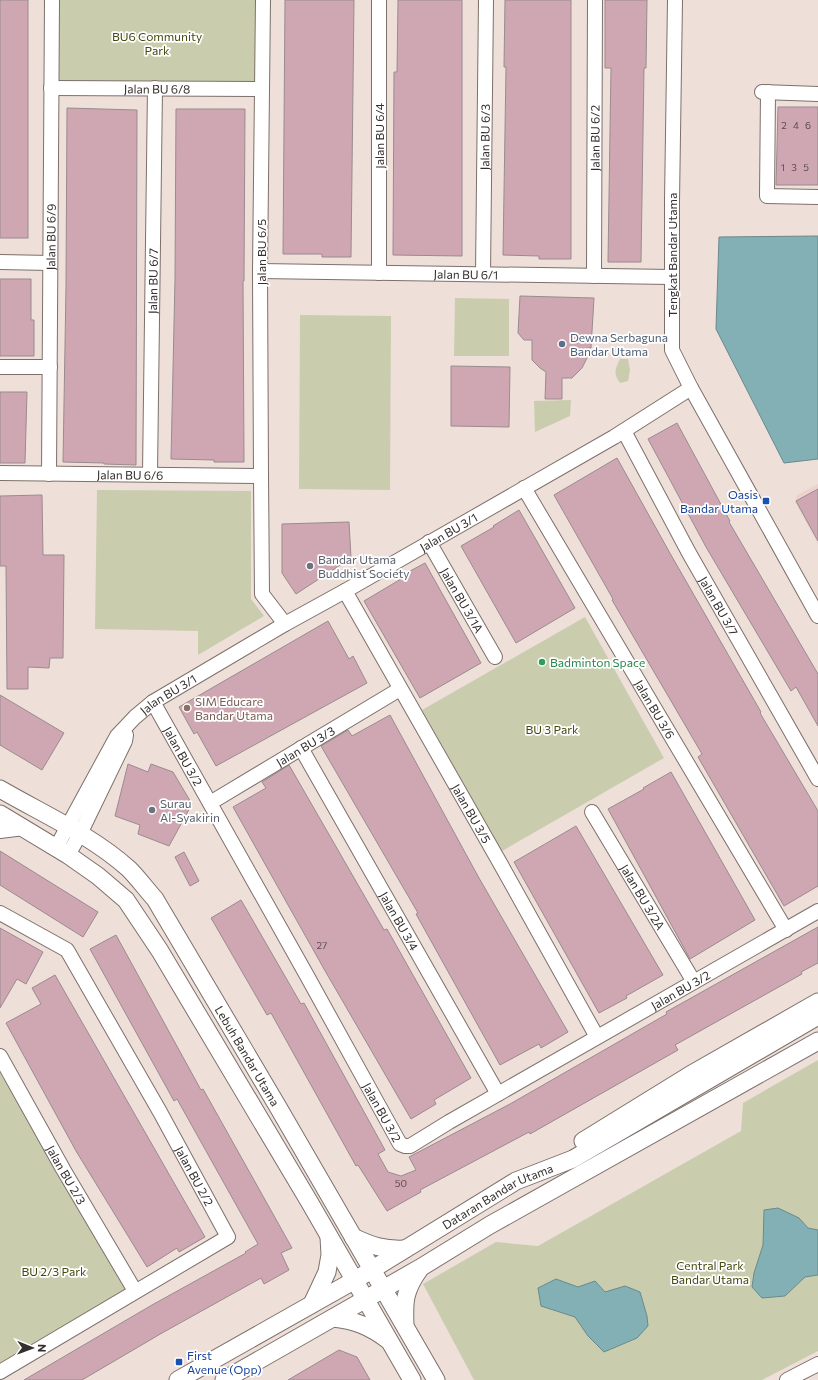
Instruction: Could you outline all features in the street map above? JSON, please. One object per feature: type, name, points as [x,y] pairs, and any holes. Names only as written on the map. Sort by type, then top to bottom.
[{"type":"main road","name":"Lebuh Bandar Utama","points":[[0,789],[74,830],[114,856],[130,870],[154,899],[282,1114],[436,1380]]},
{"type":"main road","name":"Lebuh Bandar Utama","points":[[0,814],[62,851],[98,876],[126,900],[132,908],[160,952],[392,1343]]},
{"type":"main road","points":[[516,1181],[690,1075],[818,1002]]},
{"type":"main road","name":"Dataran Bandar Utama","points":[[178,1380],[372,1270],[516,1181],[573,1159],[818,1016]]},
{"type":"main road","name":"Dataran Bandar Utama","points":[[224,1380],[420,1268],[490,1225],[818,1041]]},
{"type":"main road","points":[[312,1304],[327,1272],[330,1255],[328,1235]]},
{"type":"main road","points":[[353,1237],[379,1248],[392,1250],[405,1249]]},
{"type":"main road","points":[[405,1326],[405,1302],[408,1287],[420,1268]]},
{"type":"main road","points":[[333,1318],[345,1319],[362,1324],[378,1332],[392,1343],[412,1380]]},
{"type":"street","name":"Jalan BU 6/9","points":[[49,474],[52,0]]},
{"type":"street","name":"Jalan BU 6/5","points":[[263,0],[260,271],[262,594],[285,624]]},
{"type":"street","name":"Jalan BU 6/4","points":[[379,0],[379,272]]},
{"type":"street","name":"Jalan BU 6/3","points":[[483,274],[486,0]]},
{"type":"street","name":"Jalan BU 6/2","points":[[594,276],[595,0]]},
{"type":"street","name":"Tengkat Bandar Utama","points":[[675,0],[672,350],[691,388],[818,616]]},
{"type":"street","name":"Jalan BU 6/8","points":[[51,88],[262,89]]},
{"type":"street","name":"Jalan BU 6/7","points":[[150,474],[155,88]]},
{"type":"street","points":[[818,94],[765,92],[767,196],[818,197]]},
{"type":"street","points":[[0,262],[50,263]]},
{"type":"street","name":"Jalan BU 6/1","points":[[260,271],[672,277]]},
{"type":"street","points":[[0,368],[50,367]]},
{"type":"street","name":"Jalan BU 3/1","points":[[62,851],[125,741],[126,727],[135,717],[153,702],[285,624],[624,431],[691,388]]},
{"type":"street","name":"Jalan BU 3/7","points":[[624,431],[693,559],[818,779]]},
{"type":"street","name":"Jalan BU 6/6","points":[[0,473],[261,476]]},
{"type":"street","name":"Jalan BU 3/6","points":[[524,488],[786,930]]},
{"type":"street","name":"Jalan BU 3/1A","points":[[429,542],[495,657]]},
{"type":"street","name":"Jalan BU 3/5","points":[[345,591],[500,863],[597,1038]]},
{"type":"street","name":"Jalan BU 3/3","points":[[210,803],[400,689]]},
{"type":"street","name":"Jalan BU 3/2","points":[[153,702],[400,1144],[405,1146],[410,1146],[818,911]]},
{"type":"street","name":"Jalan BU 3/4","points":[[301,748],[498,1094]]},
{"type":"street","name":"Jalan BU 3/2A","points":[[592,812],[694,982]]},
{"type":"street","points":[[0,831],[24,828]]},
{"type":"street","name":"Jalan BU 2/2","points":[[0,913],[67,950],[160,1112],[228,1237],[0,1372]]},
{"type":"street","name":"Jalan BU 2/3","points":[[0,1056],[59,1162],[135,1291]]},
{"type":"street","points":[[787,1380],[818,1364]]},
{"type":"shaded area","points":[[818,484],[818,544],[795,502],[797,495]]},
{"type":"green space","name":"BU6 Community Park","points":[[54,0],[261,0],[260,87],[53,86]]},
{"type":"green space","points":[[455,298],[509,299],[509,356],[454,356]]},
{"type":"green space","points":[[300,315],[391,316],[390,490],[299,489]]},
{"type":"green space","points":[[620,359],[628,359],[630,370],[628,381],[620,383],[616,377],[616,371]]},
{"type":"green space","points":[[571,400],[570,416],[535,432],[534,401]]},
{"type":"green space","points":[[97,490],[251,491],[251,599],[264,616],[198,655],[198,631],[95,629]]},
{"type":"green space","name":"BU 3 Park","points":[[585,617],[664,758],[502,851],[422,710]]},
{"type":"green space","name":"Central Park Bandar Utama","points":[[818,1060],[818,1351],[762,1380],[474,1380],[423,1284],[496,1242],[538,1246],[741,1131],[743,1103]]},
{"type":"green space","name":"BU 2/3 Park","points":[[0,1073],[129,1290],[0,1367]]},
{"type":"water","points":[[818,236],[818,459],[784,463],[716,329],[719,237]]},
{"type":"water","points":[[778,1208],[799,1218],[808,1228],[818,1230],[818,1275],[805,1277],[785,1296],[762,1298],[752,1287],[754,1273],[763,1245],[764,1210]]},
{"type":"water","points":[[556,1279],[578,1287],[595,1281],[605,1292],[625,1286],[640,1292],[647,1316],[648,1326],[637,1338],[604,1352],[588,1336],[575,1317],[541,1306],[538,1288]]},
{"type":"building","points":[[0,0],[28,0],[28,238],[0,238]]},
{"type":"building","points":[[285,0],[354,0],[351,257],[322,257],[322,254],[283,254]]},
{"type":"building","points":[[398,0],[462,0],[462,256],[393,255],[394,72],[397,72]]},
{"type":"building","points":[[505,0],[571,0],[571,259],[539,259],[539,256],[503,255],[506,67],[504,67]]},
{"type":"building","points":[[605,0],[647,0],[646,68],[644,68],[641,262],[608,262],[611,68],[605,68]]},
{"type":"building","points":[[778,107],[818,107],[818,185],[776,185]]},
{"type":"building","points":[[67,108],[137,110],[136,465],[63,462]]},
{"type":"building","points":[[176,109],[245,109],[243,281],[244,462],[214,462],[214,460],[171,459],[175,279]]},
{"type":"building","points":[[0,279],[31,279],[31,320],[34,320],[34,356],[0,356]]},
{"type":"building","name":"Dewna Serbaguna Bandar Utama","points":[[520,296],[594,298],[591,348],[587,348],[587,358],[582,368],[572,378],[562,378],[562,399],[545,399],[546,372],[532,360],[532,340],[524,340],[518,333]]},
{"type":"building","points":[[451,366],[510,367],[509,427],[451,426]]},
{"type":"building","points":[[0,392],[27,392],[25,463],[0,463]]},
{"type":"building","points":[[677,423],[730,521],[729,522],[818,674],[818,726],[796,687],[791,691],[706,547],[648,439]]},
{"type":"building","points":[[617,458],[761,712],[760,713],[818,811],[818,886],[784,906],[698,757],[702,754],[612,600],[613,599],[554,495]]},
{"type":"building","points":[[818,489],[818,541],[796,501]]},
{"type":"building","points":[[42,495],[43,555],[64,555],[63,658],[50,658],[49,668],[28,667],[28,689],[7,689],[6,566],[0,566],[0,496]]},
{"type":"building","points":[[519,510],[575,608],[516,643],[461,546],[494,527],[493,526]]},
{"type":"building","name":"Bandar Utama Buddhist Society","points":[[349,522],[351,558],[296,594],[282,573],[282,524]]},
{"type":"building","points":[[425,563],[481,663],[420,698],[364,601],[401,579],[399,577]]},
{"type":"building","points":[[328,621],[349,659],[353,656],[367,683],[216,766],[197,732],[194,734],[179,707]]},
{"type":"building","points":[[0,695],[64,733],[42,770],[0,745]]},
{"type":"building","points":[[390,715],[479,878],[568,1032],[541,1048],[539,1044],[500,1065],[416,914],[418,913],[321,746],[348,730],[352,736]]},
{"type":"building","name":"Surau Al-Syakirin","points":[[128,764],[148,772],[151,764],[173,772],[192,804],[169,846],[138,834],[140,825],[115,816]]},
{"type":"building","points":[[289,765],[384,930],[387,929],[471,1078],[434,1100],[436,1104],[411,1119],[324,969],[233,807],[266,788],[262,782]]},
{"type":"building","points":[[671,772],[755,920],[690,959],[608,809]]},
{"type":"building","points":[[576,826],[663,975],[626,996],[627,998],[599,1013],[514,862]]},
{"type":"building","points":[[0,851],[98,912],[83,937],[0,885]]},
{"type":"building","points":[[184,852],[199,881],[190,886],[175,857]]},
{"type":"building","points":[[241,900],[301,1004],[304,1003],[385,1150],[378,1154],[388,1172],[401,1176],[416,1170],[409,1157],[510,1104],[667,1014],[666,1012],[818,927],[818,963],[801,972],[802,974],[675,1045],[678,1050],[530,1134],[529,1132],[420,1190],[421,1192],[387,1211],[358,1165],[356,1166],[271,1013],[267,1015],[211,918]]},
{"type":"building","points":[[0,928],[43,952],[26,984],[17,979],[0,1008]]},
{"type":"building","points":[[116,935],[201,1090],[203,1089],[292,1248],[281,1253],[289,1270],[264,1284],[261,1278],[162,1333],[82,1380],[24,1380],[152,1305],[246,1253],[245,1252],[258,1244],[177,1099],[174,1101],[90,949]]},
{"type":"building","points":[[55,975],[205,1237],[179,1252],[177,1248],[147,1267],[76,1151],[6,1023],[41,1004],[32,988]]},
{"type":"building","points":[[339,1350],[357,1357],[370,1380],[288,1380]]},
{"type":"place","name":"Dewna Serbaguna Bandar Utama","points":[[562,344]]},
{"type":"place","name":"Oasis Bandar Utama","points":[[766,501]]},
{"type":"place","name":"Bandar Utama Buddhist Society","points":[[310,566]]},
{"type":"place","name":"Badminton Space","points":[[542,662]]},
{"type":"place","name":"SIM Educare Bandar Utama","points":[[187,708]]},
{"type":"place","name":"Surau Al-Syakirin","points":[[152,810]]},
{"type":"place","name":"First Avenue (Opp)","points":[[179,1362]]}]
